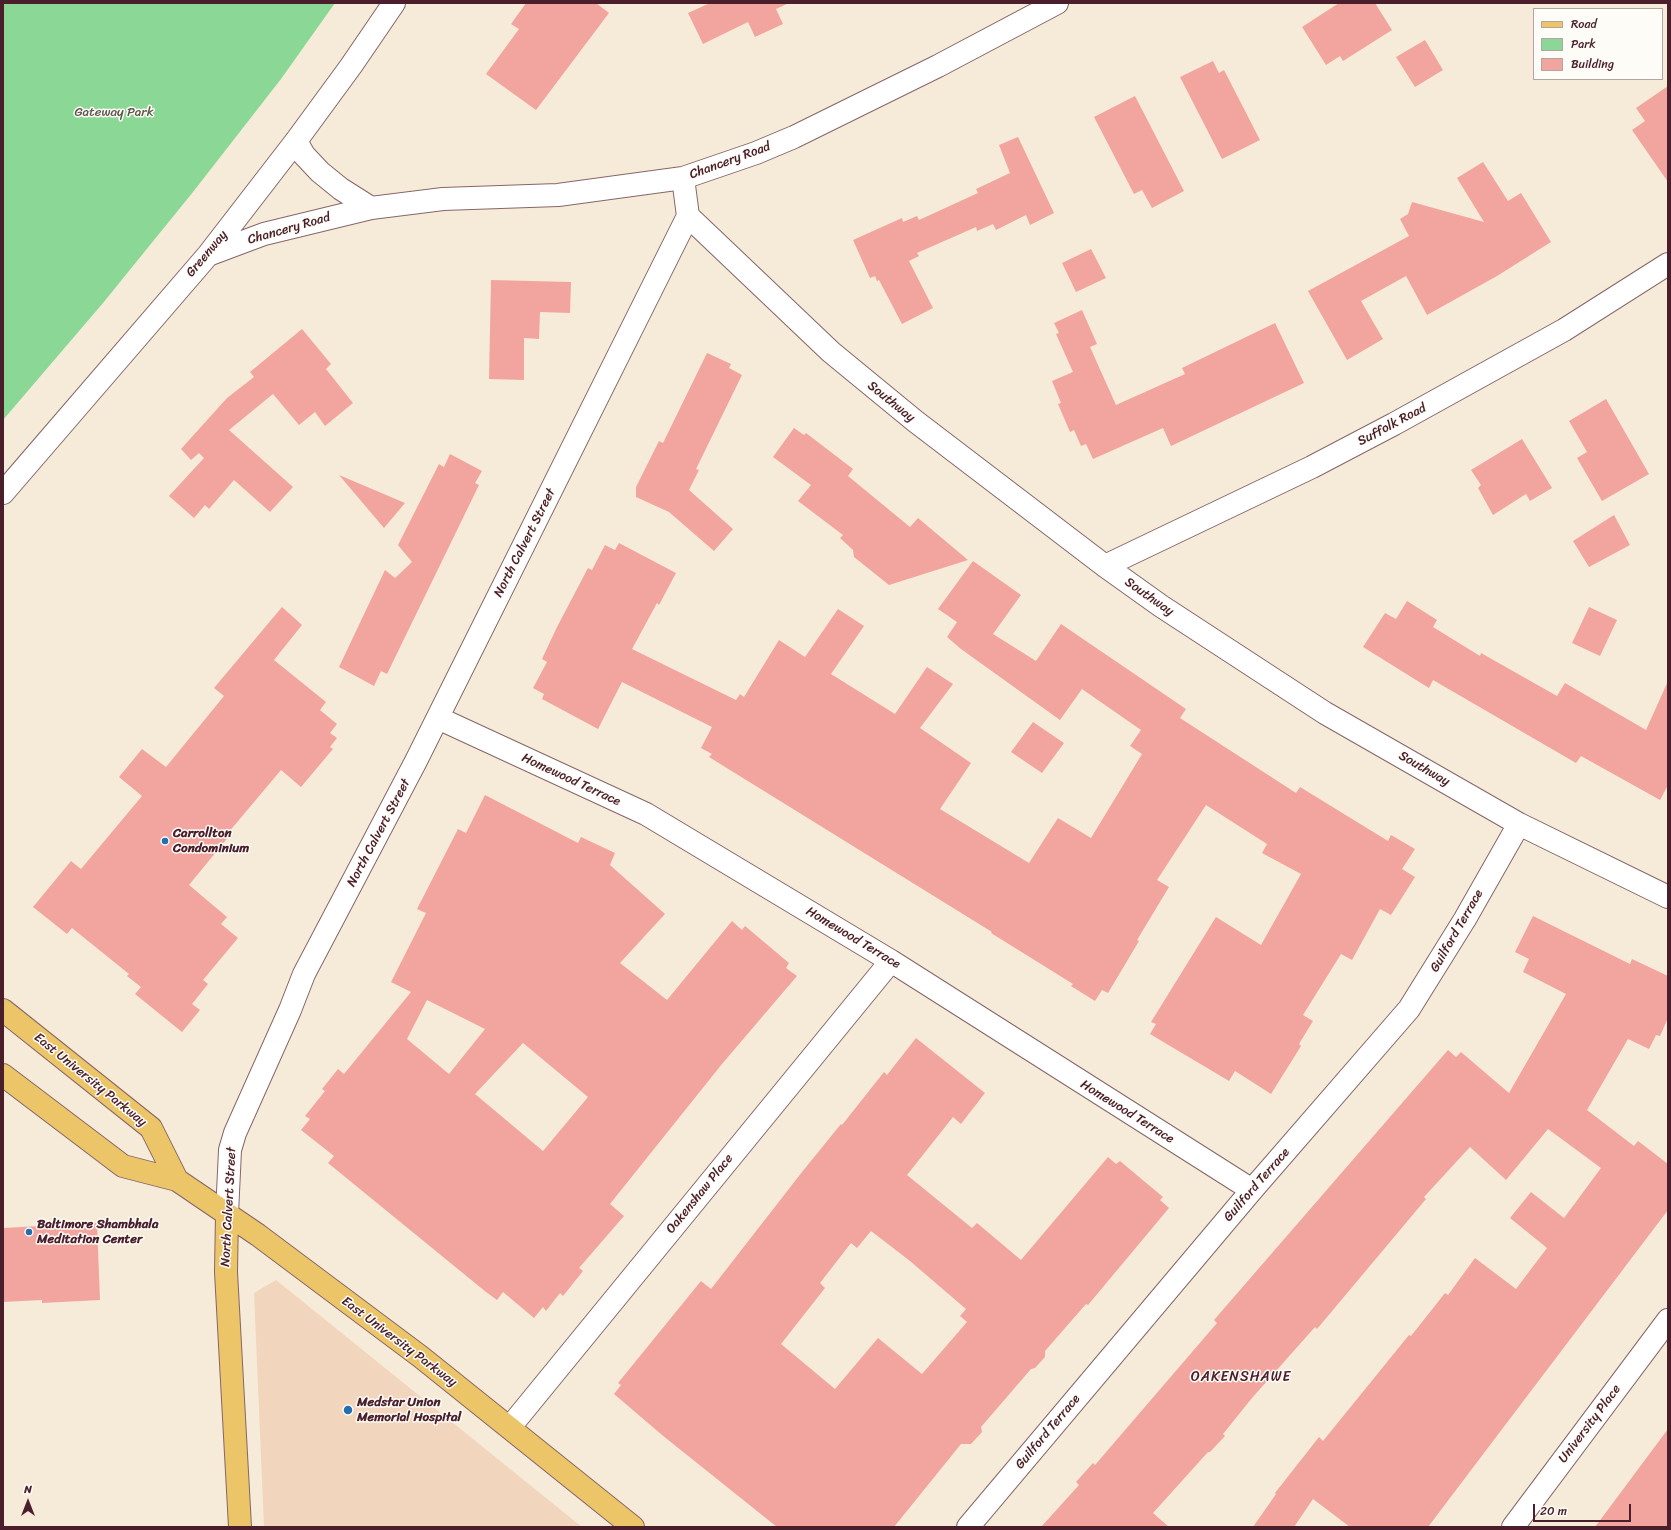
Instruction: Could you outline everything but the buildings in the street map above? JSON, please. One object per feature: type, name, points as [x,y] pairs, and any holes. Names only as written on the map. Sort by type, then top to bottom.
[{"type":"main road","name":"East University Parkway","points":[[3,1010],[151,1128],[177,1180]]},
{"type":"main road","name":"East University Parkway","points":[[3,1075],[123,1166],[177,1180],[227,1214],[421,1357],[633,1527]]},
{"type":"main road","name":"North Calvert Street","points":[[227,1214],[226,1272],[240,1527]]},
{"type":"street","name":"Greenway","points":[[3,493],[208,255],[296,141],[351,66],[394,3]]},
{"type":"street","name":"Chancery Road","points":[[208,255],[270,233],[371,208],[443,199],[558,195],[683,178],[756,153],[794,137],[931,69],[1058,3]]},
{"type":"street","points":[[296,141],[304,155],[320,172],[341,189],[371,208]]},
{"type":"street","points":[[683,178],[688,216]]},
{"type":"street","name":"Southway","points":[[688,216],[831,352],[921,426],[1105,566],[1161,606],[1325,713],[1519,824],[1668,896]]},
{"type":"street","name":"North Calvert Street","points":[[227,1214],[230,1150],[244,1110],[290,1010],[304,974],[385,823],[688,216]]},
{"type":"street","name":"Suffolk Road","points":[[1105,566],[1312,468],[1564,330],[1668,264]]},
{"type":"street","name":"Homewood Terrace","points":[[438,718],[646,814],[891,960],[1252,1190]]},
{"type":"street","name":"Guilford Terrace","points":[[968,1527],[1252,1190],[1409,1009],[1465,919],[1519,824]]},
{"type":"street","name":"Oakenshaw Place","points":[[510,1427],[891,960]]},
{"type":"street","name":"University Place","points":[[1513,1527],[1668,1320]]},
{"type":"shaded area","name":"Medstar Union Memorial Hospital","points":[[276,1280],[582,1527],[264,1527],[254,1293]]},
{"type":"green space","name":"Gateway Park","points":[[3,3],[335,3],[281,79],[193,192],[103,303],[3,420]]},
{"type":"place","name":"Carrollton Condominium","points":[[165,841]]},
{"type":"place","name":"Baltimore Shambhala Meditation Center","points":[[29,1232]]},
{"type":"place","name":"Medstar Union Memorial Hospital","points":[[348,1410]]},
{"type":"district","name":"OAKENSHAWE","points":[[1241,1377]]}]
